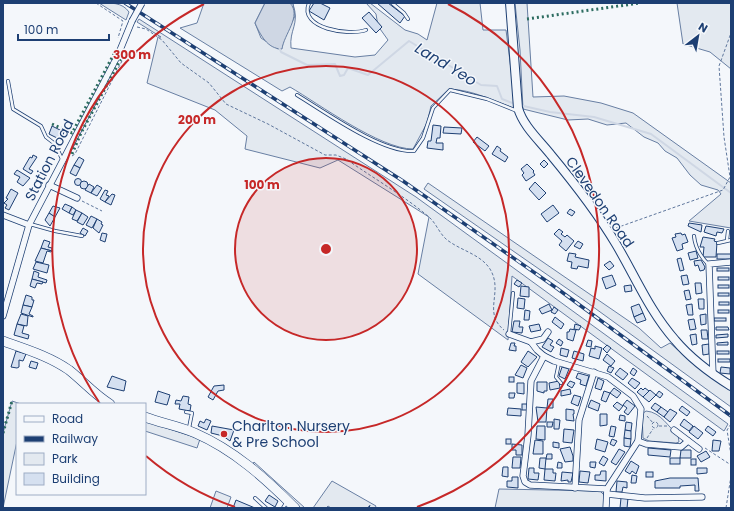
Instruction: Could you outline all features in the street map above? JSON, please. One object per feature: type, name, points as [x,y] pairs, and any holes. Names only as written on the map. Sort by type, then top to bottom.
[{"type":"main road","name":"Clevedon Road","points":[[510,3],[518,107],[524,122],[580,191],[615,242],[654,311],[674,339],[689,356],[713,375],[731,386]]},
{"type":"main road","points":[[3,341],[56,362],[70,371],[99,397],[108,403]]},
{"type":"main road","points":[[146,417],[188,431],[234,454],[260,474],[285,504],[295,508]]},
{"type":"street","name":"Station Road","points":[[3,316],[29,224],[61,160],[125,45],[132,21],[142,3]]},
{"type":"street","points":[[49,185],[77,198]]},
{"type":"street","points":[[3,215],[29,224]]},
{"type":"street","points":[[713,375],[709,264],[714,262],[731,262]]},
{"type":"street","points":[[531,342],[543,338],[548,332]]},
{"type":"street","points":[[509,334],[531,342],[544,356],[608,377],[633,396],[641,409],[641,442],[607,492],[606,508]]},
{"type":"street","points":[[544,356],[531,381],[528,435],[523,476],[525,482],[530,485],[595,489],[645,498],[702,497]]},
{"type":"street","points":[[575,488],[579,420],[594,372]]},
{"type":"street","points":[[674,430],[699,449]]},
{"type":"street","points":[[641,442],[681,447],[688,441]]},
{"type":"lane","points":[[309,3],[306,9],[312,21],[317,25],[346,32],[360,32],[366,30]]},
{"type":"lane","points":[[392,3],[404,13],[408,19]]},
{"type":"lane","points":[[8,81],[13,109],[41,126],[46,137],[55,144],[61,160]]},
{"type":"lane","points":[[297,95],[366,136],[396,149],[408,151],[414,151],[423,138],[433,108],[450,90],[487,99],[504,107],[518,107]]},
{"type":"lane","points":[[29,224],[82,236]]},
{"type":"lane","points":[[718,243],[729,240],[728,231]]},
{"type":"lane","points":[[694,236],[695,244],[702,258],[709,264]]},
{"type":"lane","points":[[509,334],[513,294]]},
{"type":"lane","points":[[560,362],[556,377],[561,383]]},
{"type":"lane","points":[[186,412],[192,413],[188,431]]},
{"type":"lane","points":[[255,498],[266,508]]},
{"type":"path","points":[[61,160],[75,154],[122,63],[125,45],[118,40],[123,20],[96,3]]},
{"type":"path","points":[[133,30],[140,26],[154,34],[181,63],[209,83],[226,104],[268,124],[325,155],[336,155],[346,159],[428,216],[449,242],[468,252],[490,268],[496,287],[492,309],[494,318],[500,327],[509,334]]},
{"type":"path","points":[[618,226],[616,228],[722,190],[731,177],[724,136],[719,66],[731,33]]},
{"type":"path","points":[[77,198],[102,211]]},
{"type":"path","points":[[641,409],[653,424],[654,428]]},
{"type":"path","points":[[653,424],[657,423],[658,426]]},
{"type":"path","points":[[731,424],[727,430],[731,455]]},
{"type":"path","points":[[641,442],[654,428],[658,426],[669,426]]},
{"type":"path","points":[[699,449],[702,446],[731,465]]},
{"type":"path","points":[[726,508],[731,476]]},
{"type":"green space","points":[[99,3],[123,6],[129,12],[126,20]]},
{"type":"green space","points":[[204,3],[265,3],[255,23],[261,38],[278,49],[282,47],[284,38],[295,16],[291,36],[291,48],[355,57],[375,55],[388,40],[378,26],[376,14],[366,3],[370,3],[405,30],[418,34],[427,40],[437,3],[480,3],[483,30],[506,30],[516,109],[467,91],[449,89],[431,106],[427,123],[413,149],[399,147],[367,134],[290,87],[282,91],[180,28],[197,23]]},
{"type":"green space","points":[[515,3],[527,3],[533,97],[564,96],[601,103],[633,113],[731,183],[731,228],[689,221],[721,194],[718,190],[701,185],[690,175],[677,158],[665,151],[658,143],[644,137],[626,123],[607,125],[588,119],[568,120],[523,109],[520,50]]},
{"type":"green space","points":[[677,3],[731,3],[731,69],[710,52],[683,44]]},
{"type":"green space","points":[[139,19],[416,197],[728,424],[724,431],[512,276],[508,340],[418,274],[429,217],[338,160],[320,168],[245,149],[247,136],[215,110],[147,83],[158,37],[161,37],[137,22]]},
{"type":"green space","points":[[428,183],[639,328],[661,348],[670,343],[702,371],[731,391],[731,407],[585,301],[424,189]]},
{"type":"green space","points":[[12,401],[18,403],[16,403],[16,446],[3,508],[3,433]]},
{"type":"green space","points":[[646,411],[656,414],[664,420],[678,435],[679,442],[649,441],[643,438],[642,414]]},
{"type":"green space","points":[[146,421],[200,439],[197,448],[146,431]]},
{"type":"green space","points":[[254,462],[305,508],[301,508],[252,465]]},
{"type":"green space","points":[[332,481],[376,506],[375,508],[369,508],[369,506],[367,508],[331,508],[328,506],[326,508],[313,508]]},
{"type":"green space","points":[[499,489],[600,491],[605,496],[604,508],[495,508]]},
{"type":"green space","points":[[216,491],[231,497],[227,508],[210,508]]},
{"type":"shaded area","points":[[265,3],[290,3],[293,8],[293,19],[282,49],[268,44],[255,23]]},
{"type":"building","points":[[314,3],[320,3],[330,8],[324,20],[309,11]]},
{"type":"building","points":[[377,3],[388,3],[405,16],[400,23]]},
{"type":"building","points":[[369,12],[382,27],[376,33],[362,18]]},
{"type":"building","points":[[433,125],[441,126],[440,138],[437,138],[436,143],[443,143],[443,150],[427,148],[428,141],[431,141]]},
{"type":"building","points":[[52,126],[64,132],[61,140],[49,134]]},
{"type":"building","points":[[444,127],[462,128],[461,134],[443,133]]},
{"type":"building","points":[[477,137],[489,146],[485,151],[473,142]]},
{"type":"building","points":[[497,146],[501,149],[500,151],[508,157],[505,162],[492,154]]},
{"type":"building","points":[[33,155],[37,157],[29,169],[33,171],[31,174],[23,169],[30,157],[32,158]]},
{"type":"building","points":[[79,157],[84,160],[80,168],[74,165]]},
{"type":"building","points":[[544,160],[548,164],[544,168],[540,164]]},
{"type":"building","points":[[527,164],[534,171],[533,172],[535,175],[526,181],[522,175],[524,173],[521,169]]},
{"type":"building","points":[[74,165],[80,168],[76,176],[70,173]]},
{"type":"building","points":[[17,170],[30,178],[23,186],[17,182],[20,177],[14,174]]},
{"type":"building","points":[[78,178],[81,179],[81,185],[78,186],[75,185],[74,182],[75,179]]},
{"type":"building","points":[[82,181],[86,181],[88,185],[86,189],[82,189],[80,187],[80,183]]},
{"type":"building","points":[[535,182],[546,193],[539,200],[529,189]]},
{"type":"building","points":[[89,184],[94,187],[91,193],[85,190]]},
{"type":"building","points":[[97,185],[102,188],[97,196],[91,193]]},
{"type":"building","points":[[11,189],[18,193],[9,210],[5,208],[7,205],[4,203],[8,199],[6,198]]},
{"type":"building","points":[[105,190],[108,191],[106,195],[109,196],[105,202],[100,199]]},
{"type":"building","points":[[112,194],[115,195],[111,205],[105,202]]},
{"type":"building","points":[[65,204],[72,207],[69,213],[62,209]]},
{"type":"building","points":[[553,205],[559,213],[547,222],[541,214]]},
{"type":"building","points":[[53,206],[60,208],[55,217],[49,213]]},
{"type":"building","points":[[72,207],[76,210],[73,215],[69,213]]},
{"type":"building","points":[[570,209],[575,212],[572,216],[567,213]]},
{"type":"building","points":[[76,210],[82,213],[77,221],[72,219]]},
{"type":"building","points":[[49,213],[55,217],[50,226],[45,220]]},
{"type":"building","points":[[82,213],[88,217],[83,225],[77,222]]},
{"type":"building","points":[[91,216],[97,219],[92,228],[86,225]]},
{"type":"building","points":[[97,219],[102,222],[101,224],[103,225],[99,233],[93,228]]},
{"type":"building","points":[[689,223],[702,225],[701,232],[688,226]]},
{"type":"building","points":[[706,226],[724,229],[722,233],[717,232],[716,236],[704,232]]},
{"type":"building","points":[[83,228],[88,231],[85,236],[80,233]]},
{"type":"building","points":[[559,229],[563,232],[561,234],[565,237],[567,235],[574,241],[566,251],[559,245],[562,241],[554,234]]},
{"type":"building","points":[[102,233],[107,234],[105,242],[100,240]]},
{"type":"building","points":[[681,233],[682,235],[685,234],[688,242],[682,244],[683,249],[677,251],[672,238],[676,237],[675,234]]},
{"type":"building","points":[[703,237],[715,239],[714,241],[717,242],[716,257],[703,257],[704,247],[700,247]]},
{"type":"building","points":[[44,240],[50,242],[48,247],[52,248],[52,251],[41,248]]},
{"type":"building","points":[[578,241],[583,244],[580,249],[574,246]]},
{"type":"building","points":[[41,248],[52,251],[47,251],[43,263],[35,261]]},
{"type":"building","points":[[696,251],[698,258],[690,260],[688,253]]},
{"type":"building","points":[[569,253],[576,254],[575,257],[589,260],[588,268],[578,266],[577,269],[571,268],[572,262],[567,261]]},
{"type":"building","points":[[717,254],[731,254],[731,259],[717,259]]},
{"type":"building","points":[[681,258],[684,270],[680,271],[677,259]]},
{"type":"building","points":[[701,260],[705,267],[704,270],[700,271],[698,265],[695,266],[694,261]]},
{"type":"building","points":[[610,261],[614,266],[609,270],[604,265]]},
{"type":"building","points":[[36,262],[49,265],[47,273],[33,269]]},
{"type":"building","points":[[717,268],[729,268],[729,271],[717,271]]},
{"type":"building","points":[[34,271],[39,273],[38,277],[47,280],[46,283],[32,279]]},
{"type":"building","points":[[612,275],[616,285],[606,289],[602,278]]},
{"type":"building","points":[[687,275],[689,284],[683,285],[681,276]]},
{"type":"building","points":[[718,277],[729,277],[729,280],[718,280]]},
{"type":"building","points":[[32,279],[43,282],[42,284],[37,283],[35,288],[30,286]]},
{"type":"building","points":[[517,280],[522,283],[519,287],[514,284]]},
{"type":"building","points":[[695,283],[701,283],[702,293],[696,294]]},
{"type":"building","points":[[631,285],[632,291],[625,292],[624,286]]},
{"type":"building","points":[[718,285],[729,285],[729,288],[718,288]]},
{"type":"building","points":[[521,286],[529,287],[529,297],[520,296]]},
{"type":"building","points":[[689,290],[691,299],[686,300],[684,291]]},
{"type":"building","points":[[718,293],[729,293],[729,296],[718,296]]},
{"type":"building","points":[[26,295],[32,297],[32,300],[34,300],[32,307],[23,305]]},
{"type":"building","points":[[518,298],[525,299],[524,309],[517,308]]},
{"type":"building","points":[[698,299],[704,299],[704,309],[699,309]]},
{"type":"building","points":[[719,302],[729,302],[729,305],[719,305]]},
{"type":"building","points":[[549,304],[552,310],[542,314],[539,309]]},
{"type":"building","points":[[639,304],[643,313],[634,317],[631,307]]},
{"type":"building","points":[[692,304],[693,315],[688,315],[686,305]]},
{"type":"building","points":[[23,305],[32,307],[29,314],[33,317],[21,313]]},
{"type":"building","points":[[554,307],[558,310],[555,314],[551,312]]},
{"type":"building","points":[[525,310],[530,311],[529,320],[524,320]]},
{"type":"building","points":[[718,310],[729,310],[729,313],[718,313]]},
{"type":"building","points":[[643,313],[646,320],[637,323],[634,317]]},
{"type":"building","points":[[21,314],[28,316],[27,326],[17,324]]},
{"type":"building","points":[[706,314],[706,324],[701,325],[700,315]]},
{"type":"building","points":[[555,317],[564,324],[561,329],[552,322]]},
{"type":"building","points":[[714,318],[726,318],[726,321],[714,321]]},
{"type":"building","points":[[694,319],[696,329],[690,330],[688,320]]},
{"type":"building","points":[[514,321],[520,321],[519,327],[523,327],[522,333],[512,332]]},
{"type":"building","points":[[17,324],[24,326],[22,333],[29,335],[28,339],[14,335]]},
{"type":"building","points":[[539,324],[541,330],[531,332],[529,326]]},
{"type":"building","points":[[575,324],[581,326],[579,330],[574,329]]},
{"type":"building","points":[[716,327],[728,327],[729,330],[716,330]]},
{"type":"building","points":[[570,329],[576,330],[573,341],[567,339],[567,332],[569,332]]},
{"type":"building","points":[[701,330],[707,330],[708,339],[702,339]]},
{"type":"building","points":[[696,334],[697,344],[692,345],[690,335]]},
{"type":"building","points":[[728,334],[728,337],[716,338],[716,335]]},
{"type":"building","points":[[548,338],[553,341],[550,345],[554,347],[551,352],[542,347]]},
{"type":"building","points":[[559,339],[563,342],[561,346],[556,343]]},
{"type":"building","points":[[588,340],[592,341],[591,347],[586,346]]},
{"type":"building","points":[[728,342],[728,345],[717,345],[717,343]]},
{"type":"building","points":[[511,343],[515,343],[514,346],[516,346],[516,351],[509,350]]},
{"type":"building","points":[[709,344],[709,354],[703,355],[702,345]]},
{"type":"building","points":[[607,345],[611,348],[607,353],[603,349]]},
{"type":"building","points":[[595,346],[602,348],[599,359],[589,356],[591,348],[595,349]]},
{"type":"building","points":[[561,348],[569,350],[567,357],[560,355]]},
{"type":"building","points":[[16,351],[26,354],[23,361],[19,360],[19,367],[17,368],[11,367]]},
{"type":"building","points":[[528,351],[537,357],[528,367],[521,362]]},
{"type":"building","points":[[574,351],[584,354],[583,361],[572,358]]},
{"type":"building","points":[[717,351],[729,351],[729,354],[717,354]]},
{"type":"building","points":[[607,354],[615,361],[611,366],[603,360]]},
{"type":"building","points":[[718,359],[730,359],[730,362],[718,362]]},
{"type":"building","points":[[31,361],[38,363],[36,369],[29,367]]},
{"type":"building","points":[[521,365],[527,368],[523,378],[515,375]]},
{"type":"building","points":[[609,366],[614,368],[611,373],[607,371]]},
{"type":"building","points":[[562,367],[569,369],[565,379],[559,376]]},
{"type":"building","points":[[721,367],[730,368],[730,374],[720,373]]},
{"type":"building","points":[[620,368],[628,374],[623,380],[615,374]]},
{"type":"building","points":[[633,368],[637,371],[634,376],[630,373]]},
{"type":"building","points":[[578,373],[589,376],[586,386],[580,384],[581,380],[576,378]]},
{"type":"building","points":[[112,376],[126,381],[124,391],[107,387]]},
{"type":"building","points":[[509,377],[514,377],[514,382],[509,382]]},
{"type":"building","points":[[598,378],[604,381],[601,390],[595,388]]},
{"type":"building","points":[[632,378],[640,383],[635,389],[628,383]]},
{"type":"building","points":[[559,381],[560,388],[550,390],[549,383]]},
{"type":"building","points":[[570,381],[575,383],[572,388],[567,385]]},
{"type":"building","points":[[537,382],[547,382],[547,391],[544,391],[544,393],[537,391]]},
{"type":"building","points":[[517,383],[524,383],[524,394],[517,393]]},
{"type":"building","points":[[224,385],[224,390],[218,391],[213,400],[208,397],[214,386]]},
{"type":"building","points":[[614,388],[621,393],[617,398],[610,393]]},
{"type":"building","points":[[641,388],[643,390],[645,388],[649,391],[643,397],[637,392]]},
{"type":"building","points":[[570,389],[571,394],[561,396],[561,391]]},
{"type":"building","points":[[650,390],[656,395],[649,402],[643,397]]},
{"type":"building","points":[[158,391],[170,395],[167,405],[155,402]]},
{"type":"building","points":[[604,391],[610,393],[606,402],[601,400]]},
{"type":"building","points":[[659,391],[663,394],[660,398],[656,395]]},
{"type":"building","points":[[509,393],[515,393],[514,398],[509,398]]},
{"type":"building","points":[[574,395],[581,397],[578,406],[571,403]]},
{"type":"building","points":[[183,396],[189,397],[188,404],[191,405],[190,411],[179,409],[180,404],[175,404],[176,400],[181,401]]},
{"type":"building","points":[[548,399],[553,399],[553,408],[547,408]]},
{"type":"building","points":[[591,400],[600,404],[598,411],[588,407]]},
{"type":"building","points":[[627,400],[635,406],[628,415],[624,412],[627,408],[623,405]]},
{"type":"building","points":[[617,402],[623,406],[619,411],[613,406]]},
{"type":"building","points":[[655,403],[661,407],[657,412],[651,408]]},
{"type":"building","points":[[522,404],[527,404],[527,410],[522,410]]},
{"type":"building","points":[[682,406],[690,412],[687,416],[679,410]]},
{"type":"building","points":[[536,407],[547,408],[546,422],[538,422]]},
{"type":"building","points":[[661,407],[668,412],[664,417],[657,412]]},
{"type":"building","points":[[508,408],[521,409],[521,416],[507,415]]},
{"type":"building","points":[[566,409],[574,410],[574,421],[566,420]]},
{"type":"building","points":[[670,409],[677,413],[670,422],[664,417]]},
{"type":"building","points":[[600,414],[607,414],[607,425],[600,426]]},
{"type":"building","points":[[620,415],[625,416],[625,421],[619,420]]},
{"type":"building","points":[[206,419],[211,421],[207,430],[198,426],[200,421],[204,423]]},
{"type":"building","points":[[554,419],[560,420],[559,429],[554,429]]},
{"type":"building","points":[[684,419],[693,426],[689,431],[680,425]]},
{"type":"building","points":[[547,422],[553,422],[552,427],[547,427]]},
{"type":"building","points":[[626,422],[632,423],[631,431],[625,430]]},
{"type":"building","name":"Charlton Nursery & Pre School","points":[[212,426],[234,430],[230,441],[223,436],[211,433]]},
{"type":"building","points":[[537,426],[545,426],[545,440],[536,439]]},
{"type":"building","points":[[611,426],[616,427],[614,437],[609,436]]},
{"type":"building","points":[[694,426],[703,433],[698,439],[689,432]]},
{"type":"building","points":[[708,426],[716,432],[713,436],[705,430]]},
{"type":"building","points":[[564,429],[574,430],[572,443],[563,442]]},
{"type":"building","points":[[625,430],[631,431],[631,439],[624,438]]},
{"type":"building","points":[[624,438],[631,439],[630,447],[624,446]]},
{"type":"building","points":[[506,439],[511,439],[511,444],[506,444]]},
{"type":"building","points":[[597,439],[608,442],[605,452],[595,449]]},
{"type":"building","points":[[612,439],[617,441],[614,446],[610,444]]},
{"type":"building","points":[[535,440],[543,441],[543,454],[533,454]]},
{"type":"building","points":[[713,440],[721,441],[719,451],[712,451]]},
{"type":"building","points":[[553,442],[559,443],[559,448],[553,447]]},
{"type":"building","points":[[512,444],[522,445],[522,455],[516,455],[516,450],[512,450]]},
{"type":"building","points":[[570,447],[573,461],[565,462],[560,449]]},
{"type":"building","points":[[648,448],[671,450],[670,457],[648,455]]},
{"type":"building","points":[[619,449],[625,452],[616,465],[611,462]]},
{"type":"building","points":[[681,450],[691,450],[691,458],[680,458]]},
{"type":"building","points":[[706,451],[710,457],[701,462],[697,456]]},
{"type":"building","points":[[547,454],[552,454],[552,459],[546,459]]},
{"type":"building","points":[[603,456],[608,459],[604,466],[599,463]]},
{"type":"building","points":[[513,457],[521,457],[520,468],[512,468]]},
{"type":"building","points":[[540,458],[546,458],[545,469],[539,468]]},
{"type":"building","points":[[670,458],[680,458],[680,464],[670,464]]},
{"type":"building","points":[[691,459],[696,459],[696,465],[691,465]]},
{"type":"building","points":[[631,461],[639,466],[636,474],[632,471],[630,474],[625,471]]},
{"type":"building","points":[[558,462],[562,463],[562,468],[557,468]]},
{"type":"building","points":[[590,462],[596,462],[595,468],[590,467]]},
{"type":"building","points":[[503,467],[508,467],[508,477],[502,476]]},
{"type":"building","points":[[529,468],[534,468],[534,473],[539,473],[538,480],[528,479]]},
{"type":"building","points":[[697,468],[707,468],[707,473],[697,474]]},
{"type":"building","points":[[545,469],[553,469],[553,473],[556,473],[555,481],[544,480]]},
{"type":"building","points":[[580,471],[590,472],[588,483],[579,482]]},
{"type":"building","points":[[601,471],[606,471],[606,481],[595,480],[595,475],[600,475]]},
{"type":"building","points":[[562,472],[573,473],[571,482],[568,482],[568,480],[561,481]]},
{"type":"building","points":[[646,472],[653,472],[653,477],[646,477]]},
{"type":"building","points":[[632,475],[637,476],[636,483],[631,483]]},
{"type":"building","points":[[512,477],[518,477],[518,488],[507,487],[507,481],[512,481]]},
{"type":"building","points":[[670,478],[698,478],[699,491],[695,491],[695,485],[680,486],[680,488],[655,488],[655,481]]},
{"type":"building","points":[[617,481],[627,482],[627,488],[623,487],[622,492],[616,492]]},
{"type":"building","points":[[269,495],[278,501],[275,507],[265,501]]},
{"type":"building","points":[[621,498],[628,498],[627,508],[620,508]]},
{"type":"building","points":[[236,500],[255,508],[233,508]]},
{"type":"waterway","name":"Land Yeo","points":[[279,47],[281,52],[307,65],[335,64],[340,76],[344,75],[348,68],[368,75],[409,41],[481,85],[497,86],[502,99],[515,104]]},
{"type":"waterway","name":"Land Yeo","points":[[519,105],[550,112],[594,117],[651,134],[731,193]]},
{"type":"railway","points":[[125,3],[403,181],[555,287],[731,416]]},
{"type":"hedge","points":[[527,19],[640,3]]},
{"type":"hedge","points":[[52,124],[72,133],[116,50]]},
{"type":"hedge","points":[[72,154],[81,133],[123,55],[126,53]]},
{"type":"hedge","points":[[3,433],[12,401]]},
{"type":"place","name":"Charlton Nursery & Pre School","points":[[224,434]]}]
